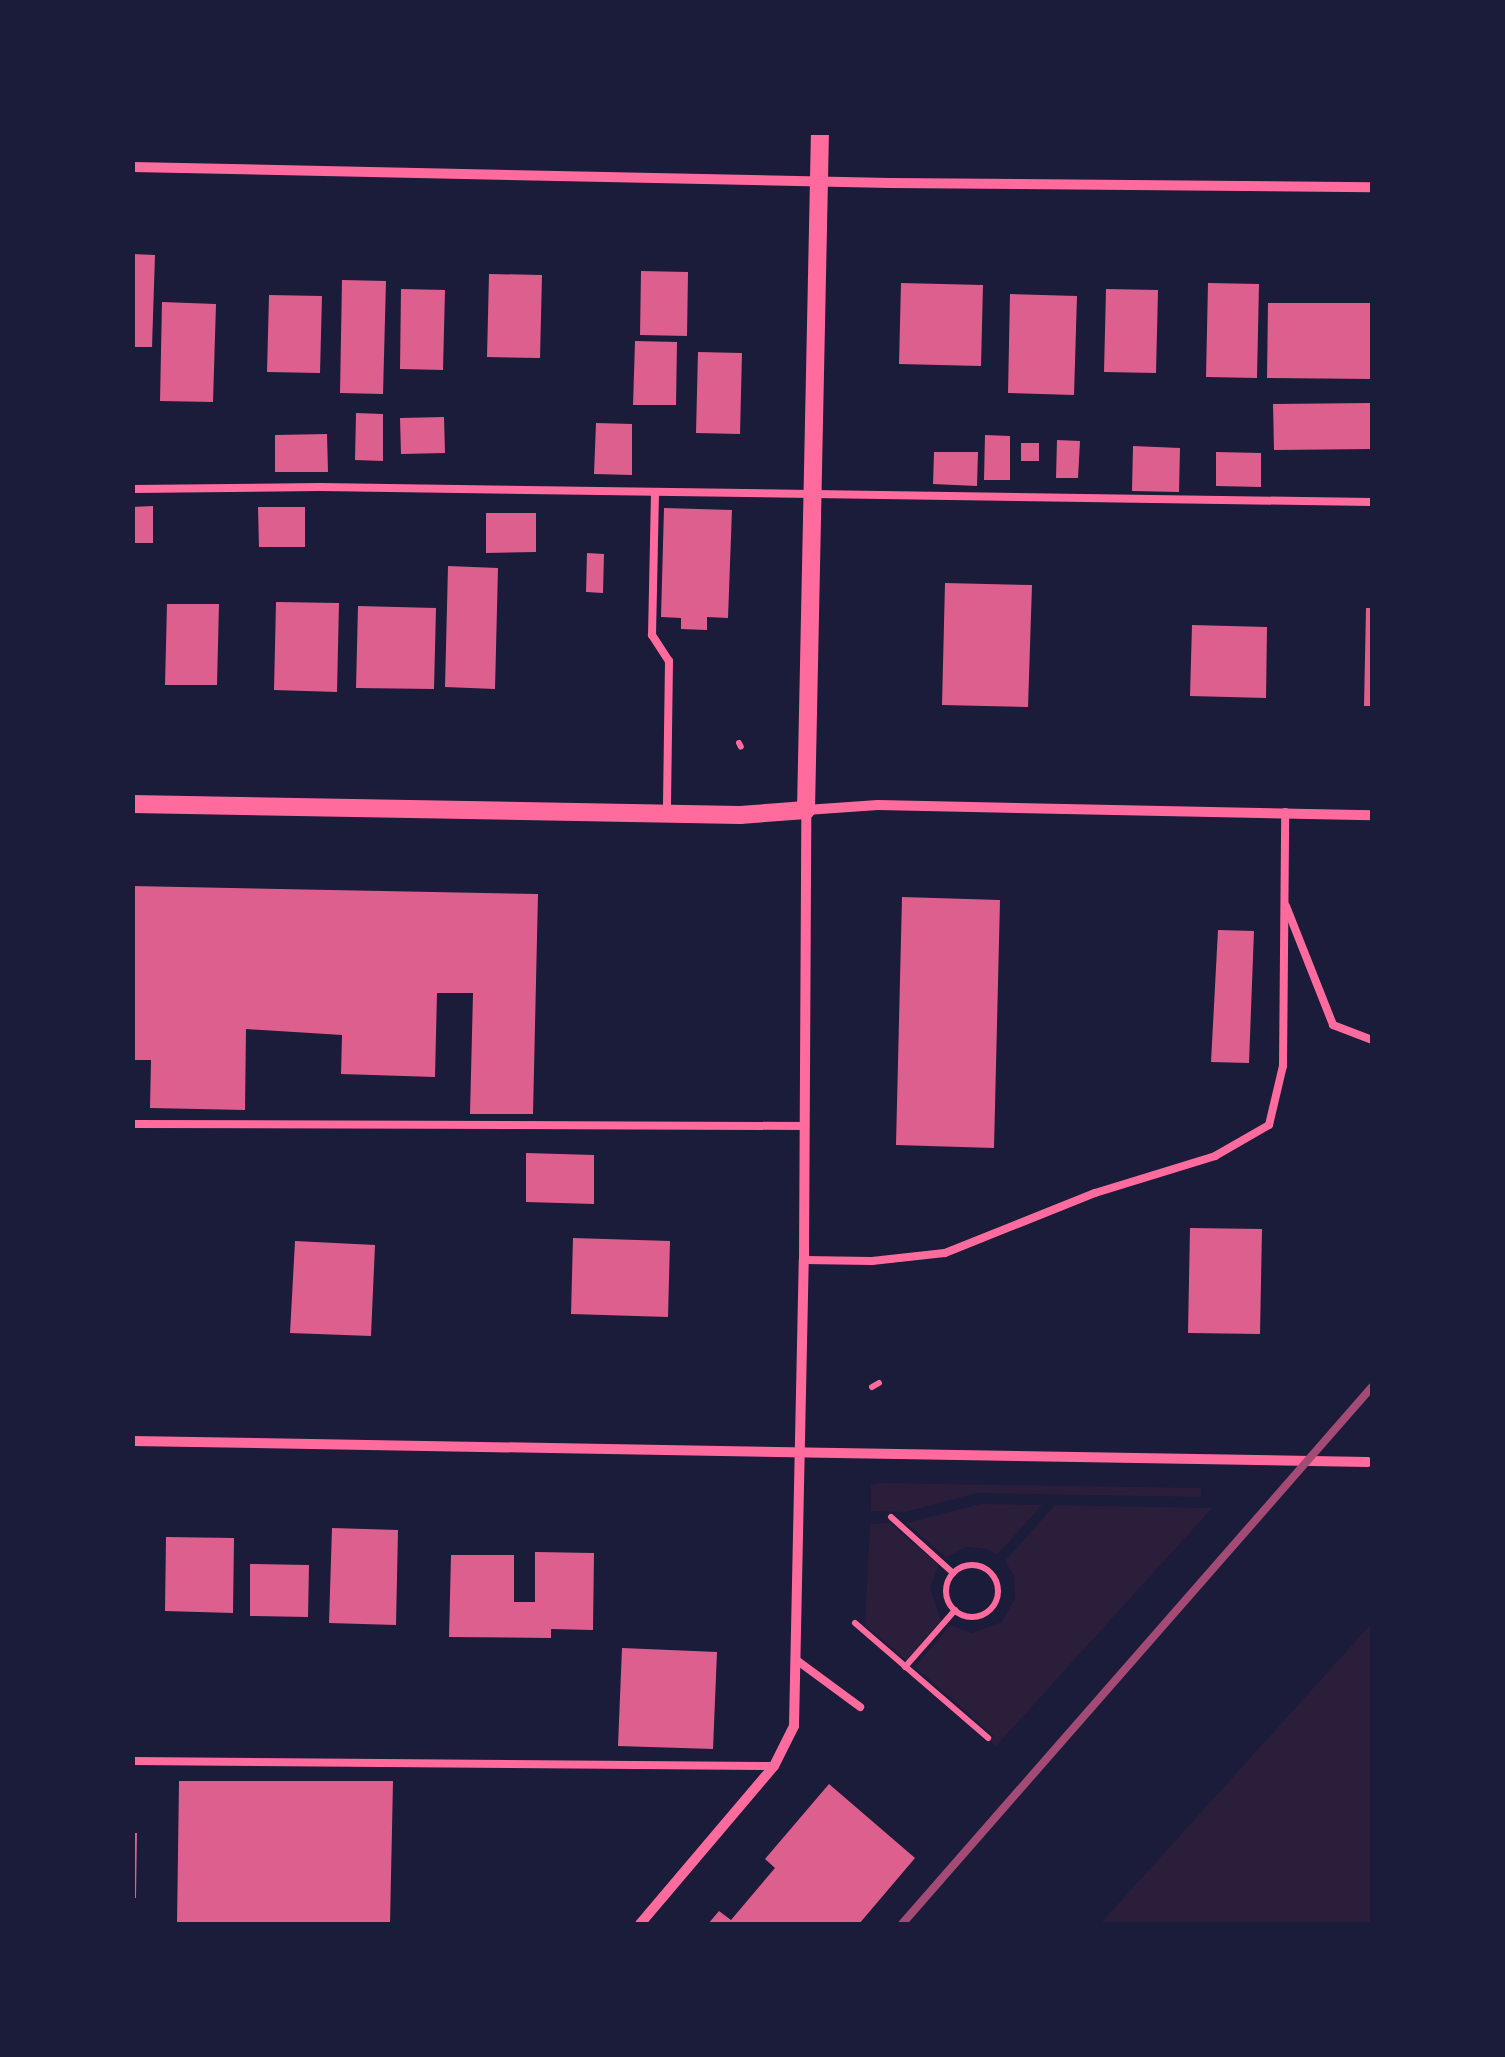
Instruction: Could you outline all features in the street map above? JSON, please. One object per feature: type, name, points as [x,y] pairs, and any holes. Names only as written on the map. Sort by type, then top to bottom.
[{"type":"street","points":[[640,1924],[774,1766],[793,1734],[804,1260],[806,810],[820,132]]},
{"type":"street","points":[[132,167],[1372,188]]},
{"type":"street","points":[[132,804],[667,813],[878,805],[1372,814]]},
{"type":"street","points":[[132,1441],[1368,1462]]},
{"type":"lane","points":[[132,490],[320,487],[1372,502]]},
{"type":"lane","points":[[655,493],[652,635],[669,661],[667,813]]},
{"type":"lane","points":[[804,1260],[872,1261],[945,1253],[1095,1193],[1215,1156],[1268,1124],[1283,1066],[1284,812]]},
{"type":"lane","points":[[1283,898],[1333,1025],[1372,1040]]},
{"type":"lane","points":[[132,1124],[804,1126]]},
{"type":"lane","points":[[796,1659],[860,1708]]},
{"type":"lane","points":[[132,1762],[774,1766]]},
{"type":"path","points":[[891,1517],[953,1572]]},
{"type":"path","points":[[978,1565],[992,1574],[998,1588],[994,1604],[983,1615],[965,1617],[955,1610],[946,1589],[953,1572],[978,1565]]},
{"type":"path","points":[[906,1666],[955,1610]]},
{"type":"path","points":[[855,1623],[988,1738]]},
{"type":"shaded area","points":[[871,1485],[1201,1488],[1201,1497],[977,1493],[905,1512],[871,1511]]},
{"type":"shaded area","points":[[980,1504],[1042,1505],[997,1555],[987,1549],[967,1547],[946,1557],[906,1523]]},
{"type":"shaded area","points":[[1055,1505],[1212,1508],[996,1746],[990,1741],[994,1736],[915,1667],[950,1625],[972,1633],[1002,1622],[1015,1598],[1014,1576],[1005,1561]]},
{"type":"shaded area","points":[[890,1523],[939,1565],[930,1587],[941,1620],[906,1660],[865,1625],[870,1524]]},
{"type":"shaded area","points":[[1372,1623],[1372,1924],[1100,1924]]},
{"type":"building","points":[[132,254],[155,255],[152,347],[132,347]]},
{"type":"building","points":[[641,271],[688,272],[687,336],[640,335]]},
{"type":"building","points":[[489,274],[542,275],[540,358],[487,357]]},
{"type":"building","points":[[342,280],[386,281],[383,394],[340,393]]},
{"type":"building","points":[[901,283],[983,285],[981,366],[899,364]]},
{"type":"building","points":[[1208,283],[1259,284],[1257,378],[1206,377]]},
{"type":"building","points":[[401,289],[445,290],[443,370],[400,369]]},
{"type":"building","points":[[1106,289],[1158,290],[1156,373],[1104,372]]},
{"type":"building","points":[[1010,294],[1077,296],[1074,395],[1008,393]]},
{"type":"building","points":[[269,295],[322,296],[320,373],[267,372]]},
{"type":"building","points":[[162,302],[216,304],[213,402],[160,401]]},
{"type":"building","points":[[1268,303],[1372,303],[1372,379],[1267,378]]},
{"type":"building","points":[[635,341],[677,342],[676,405],[633,405]]},
{"type":"building","points":[[698,352],[742,353],[740,434],[696,433]]},
{"type":"building","points":[[1371,403],[1372,449],[1274,450],[1273,404]]},
{"type":"building","points":[[356,413],[383,414],[383,461],[355,460]]},
{"type":"building","points":[[444,417],[445,453],[401,454],[400,418]]},
{"type":"building","points":[[596,423],[632,424],[632,475],[594,474]]},
{"type":"building","points":[[327,434],[328,472],[275,472],[275,435]]},
{"type":"building","points":[[985,435],[1010,436],[1010,480],[984,480]]},
{"type":"building","points":[[1057,440],[1080,441],[1078,478],[1056,478]]},
{"type":"building","points":[[1021,443],[1039,443],[1039,461],[1021,461]]},
{"type":"building","points":[[1133,446],[1180,448],[1179,492],[1132,491]]},
{"type":"building","points":[[934,452],[978,452],[977,486],[933,484]]},
{"type":"building","points":[[1216,452],[1261,453],[1261,487],[1216,486]]},
{"type":"building","points":[[153,506],[153,543],[132,543],[132,507]]},
{"type":"building","points":[[258,507],[305,507],[305,547],[259,547]]},
{"type":"building","points":[[664,508],[732,510],[728,618],[707,617],[707,630],[681,629],[681,618],[661,617]]},
{"type":"building","points":[[486,513],[536,513],[536,552],[486,553]]},
{"type":"building","points":[[587,553],[604,554],[603,593],[586,592]]},
{"type":"building","points":[[448,566],[498,568],[495,689],[445,687]]},
{"type":"building","points":[[945,583],[1032,585],[1028,707],[942,705]]},
{"type":"building","points":[[276,602],[339,603],[337,692],[274,690]]},
{"type":"building","points":[[167,604],[219,604],[217,685],[165,685]]},
{"type":"building","points":[[358,606],[436,608],[434,689],[356,688]]},
{"type":"building","points":[[1366,608],[1372,608],[1372,706],[1364,706]]},
{"type":"building","points":[[1192,625],[1267,627],[1266,698],[1190,696]]},
{"type":"building","points":[[132,886],[538,894],[533,1114],[470,1114],[473,993],[437,993],[435,1077],[341,1074],[342,1035],[246,1029],[245,1110],[150,1108],[151,1060],[132,1060]]},
{"type":"building","points":[[902,897],[1000,900],[994,1148],[896,1145]]},
{"type":"building","points":[[1218,930],[1254,931],[1249,1063],[1211,1062]]},
{"type":"building","points":[[526,1153],[594,1155],[594,1204],[526,1202]]},
{"type":"building","points":[[1190,1228],[1262,1229],[1260,1334],[1188,1333]]},
{"type":"building","points":[[573,1238],[670,1241],[668,1317],[571,1314]]},
{"type":"building","points":[[295,1241],[375,1245],[371,1336],[290,1333]]},
{"type":"building","points":[[332,1528],[398,1530],[396,1625],[329,1623]]},
{"type":"building","points":[[166,1537],[234,1538],[233,1613],[165,1611]]},
{"type":"building","points":[[535,1552],[594,1553],[593,1630],[551,1629],[551,1638],[449,1637],[451,1555],[514,1555],[514,1602],[535,1602]]},
{"type":"building","points":[[250,1564],[309,1565],[308,1617],[250,1616]]},
{"type":"building","points":[[622,1648],[717,1652],[713,1749],[618,1746]]},
{"type":"building","points":[[179,1781],[393,1781],[390,1924],[177,1924]]},
{"type":"building","points":[[829,1784],[915,1858],[859,1924],[708,1924],[719,1911],[731,1920],[775,1868],[765,1859]]},
{"type":"building","points":[[132,1833],[137,1833],[136,1898],[132,1898]]},
{"type":"railway","points":[[902,1924],[1372,1387]]}]
